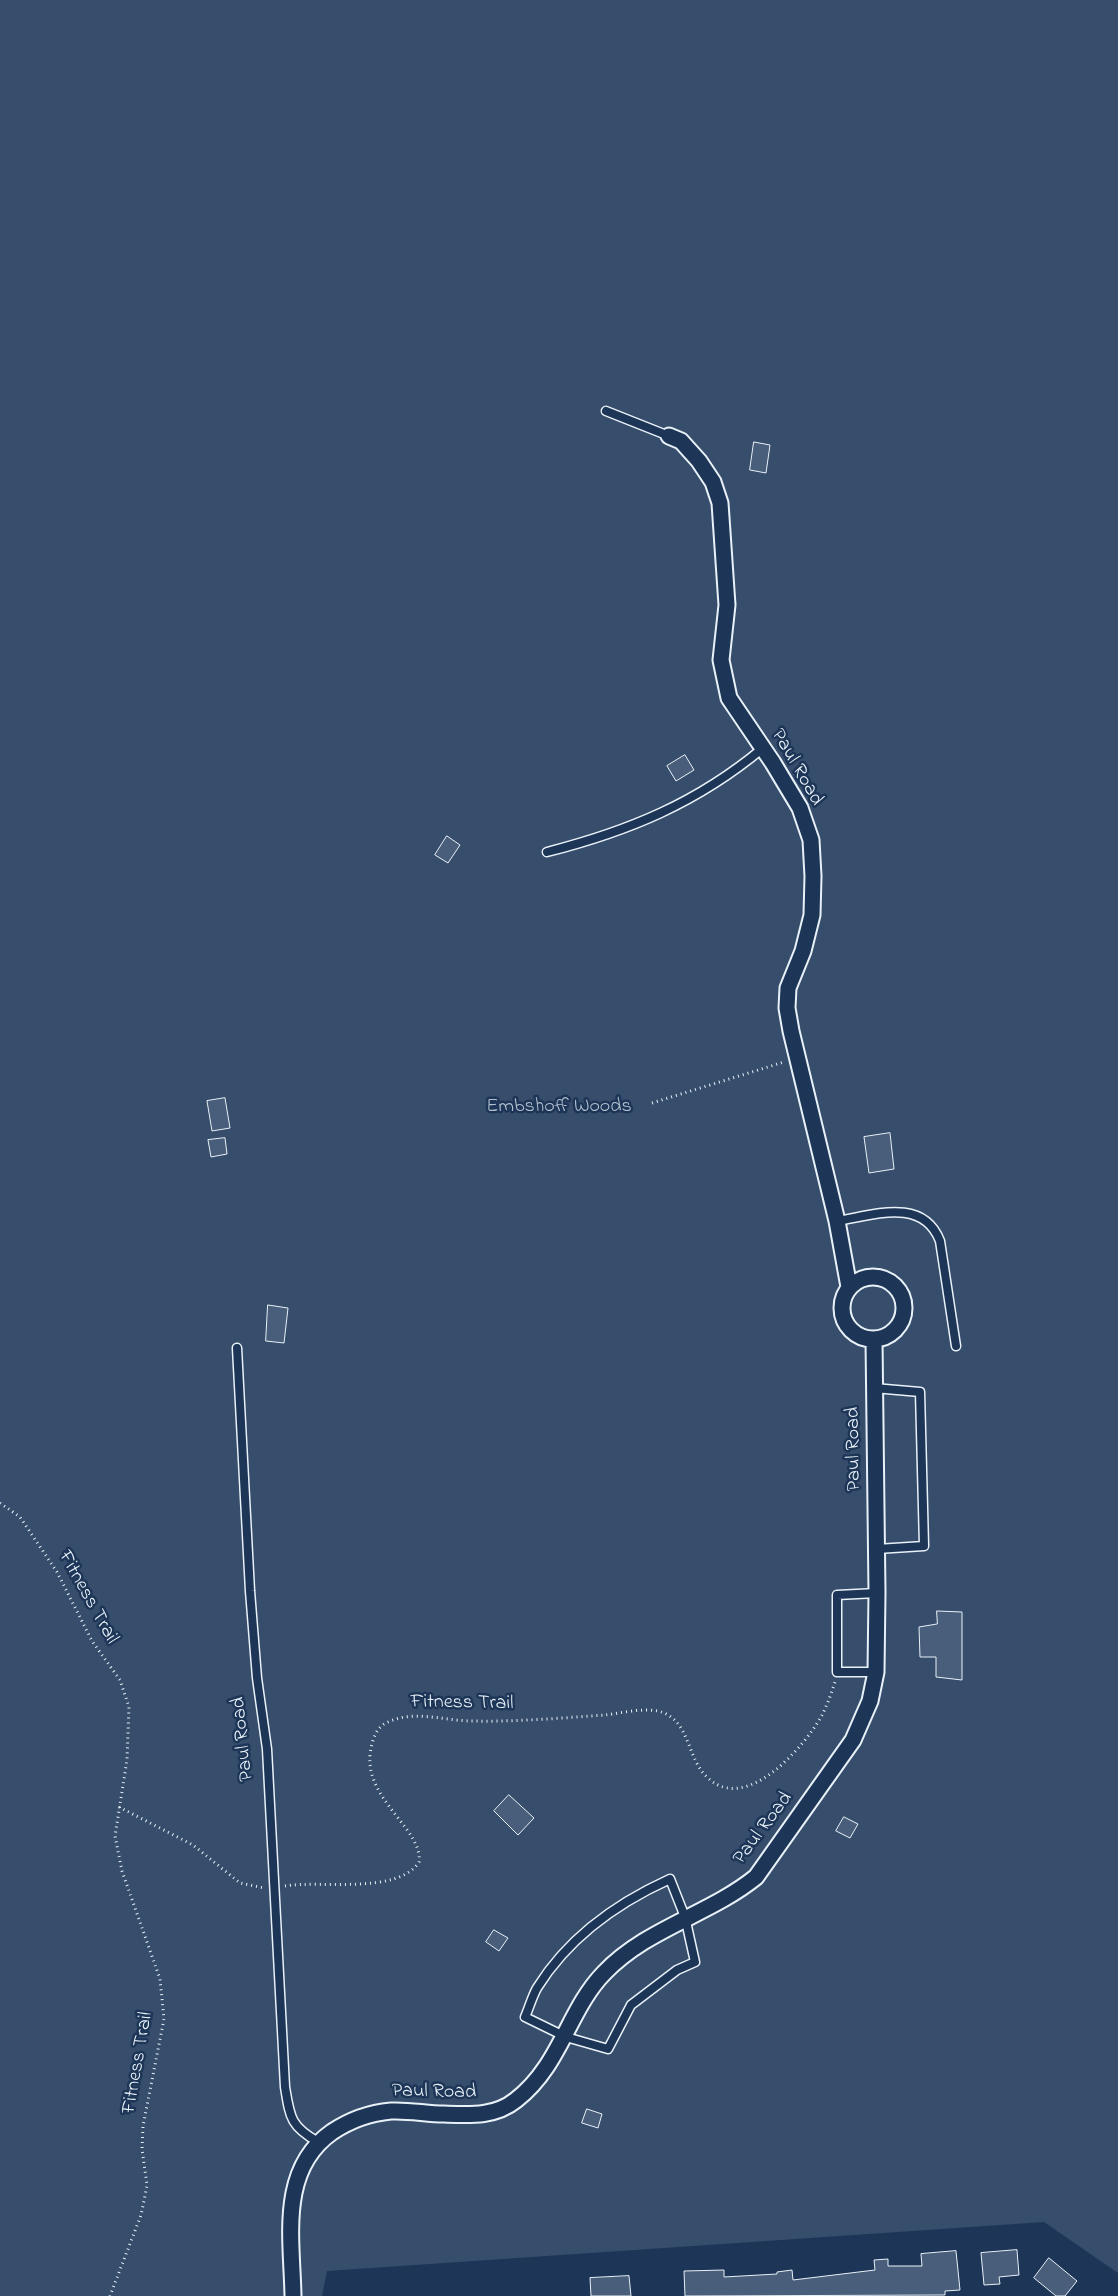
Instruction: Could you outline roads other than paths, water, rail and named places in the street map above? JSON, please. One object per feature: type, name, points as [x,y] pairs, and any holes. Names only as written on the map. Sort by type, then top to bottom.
[{"type":"street","name":"Paul Road","points":[[293,2296],[291,2212],[294,2183],[303,2163],[318,2142],[342,2126],[366,2115],[392,2111],[470,2115],[492,2113],[516,2100],[546,2069],[566,2037],[582,2004],[603,1974],[632,1948],[685,1917],[740,1890],[756,1877],[853,1740],[870,1701],[876,1672],[877,1549],[874,1340],[854,1334],[844,1321],[842,1300],[849,1287],[837,1221],[797,1058],[787,1008],[788,988],[804,950],[812,915],[813,876],[811,840],[800,808],[729,698],[721,660],[727,604],[720,503],[713,482],[699,461],[681,441],[669,436]]},
{"type":"street","points":[[849,1287],[857,1281],[877,1277],[895,1286],[901,1295],[904,1305],[900,1325],[884,1338],[874,1340]]},
{"type":"lane","points":[[606,412],[669,436]]},
{"type":"lane","points":[[547,852],[626,829],[678,806],[724,778],[763,748]]},
{"type":"lane","points":[[837,1221],[905,1212],[921,1216],[934,1227],[940,1241],[956,1346]]},
{"type":"lane","name":"Paul Road","points":[[237,1348],[250,1591],[257,1678],[267,1749],[276,1888],[285,2087],[289,2115],[301,2132],[318,2142]]},
{"type":"lane","points":[[874,1388],[920,1392],[924,1546],[877,1549]]},
{"type":"lane","points":[[876,1672],[839,1672],[837,1595],[877,1593]]},
{"type":"lane","points":[[670,1879],[685,1917],[695,1962],[676,1970],[631,2005],[608,2049],[566,2037],[525,2017],[536,1989],[562,1955],[591,1926],[615,1908],[641,1892],[670,1879]]},
{"type":"park label","name":"Embshoff Woods","points":[[559,1108]]}]
